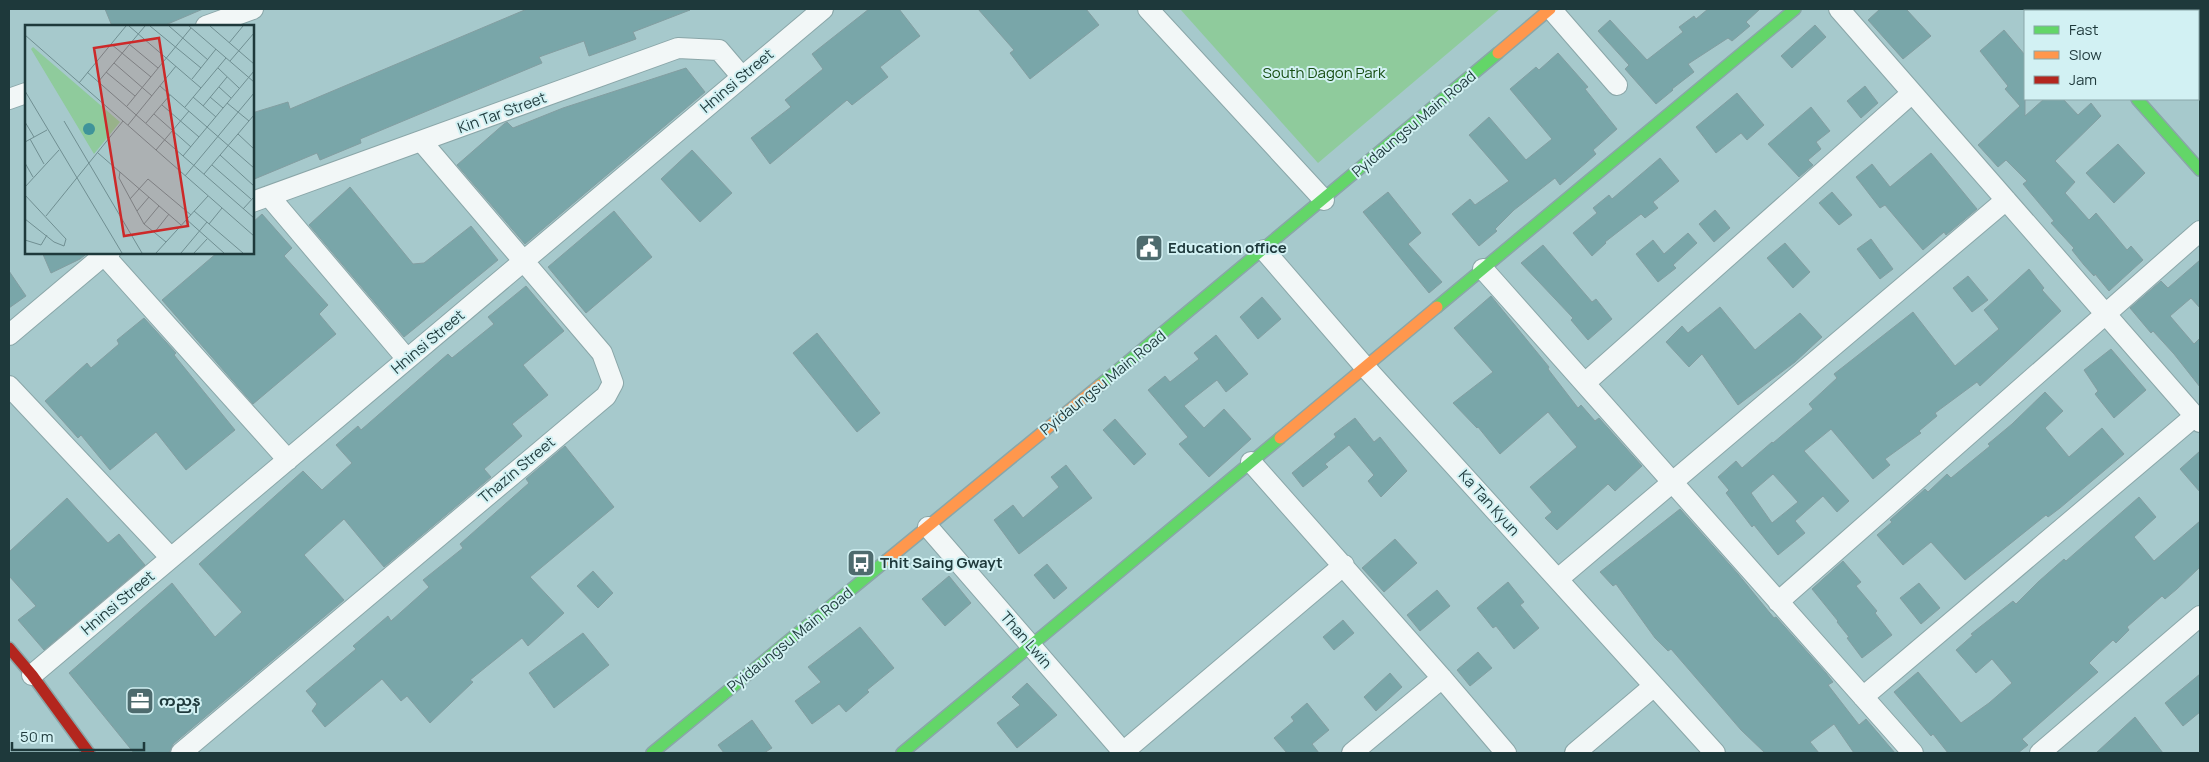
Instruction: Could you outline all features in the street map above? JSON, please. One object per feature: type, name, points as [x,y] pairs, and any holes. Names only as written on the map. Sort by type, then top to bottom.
[{"type":"street","points":[[209,25],[253,9]]},
{"type":"street","name":"Hninsi Street","points":[[32,675],[823,9]]},
{"type":"street","points":[[1148,9],[1324,200]]},
{"type":"street","points":[[1550,9],[1617,85]]},
{"type":"street","name":"Pyidaungsu Main Road","points":[[652,753],[1264,250],[1550,9]]},
{"type":"street","points":[[902,753],[1795,9]]},
{"type":"street","points":[[1838,9],[2198,419],[1863,697]]},
{"type":"street","name":"Kin Tar Street","points":[[261,199],[678,48],[719,50],[742,77]]},
{"type":"street","points":[[9,99],[25,93]]},
{"type":"street","points":[[1585,383],[1912,93]]},
{"type":"street","points":[[2138,100],[2200,170]]},
{"type":"street","name":"Thazin Street","points":[[181,753],[606,396],[613,383],[602,354],[422,142]]},
{"type":"street","points":[[261,199],[407,359]]},
{"type":"street","points":[[1558,579],[2006,200]]},
{"type":"street","points":[[1778,602],[2200,231]]},
{"type":"street","name":"Ka Tan Kyun","points":[[1264,250],[1365,367],[1715,753]]},
{"type":"street","points":[[9,335],[107,254],[288,460]]},
{"type":"street","points":[[1483,269],[1913,753]]},
{"type":"street","points":[[9,386],[171,558]]},
{"type":"street","points":[[1251,462],[1506,753]]},
{"type":"street","name":"Than Lwin","points":[[928,527],[1123,753]]},
{"type":"street","points":[[1123,753],[1344,566]]},
{"type":"street","points":[[2040,753],[2200,616]]},
{"type":"street","points":[[9,648],[32,675],[86,752]]},
{"type":"street","points":[[1352,753],[1442,678]]},
{"type":"street","points":[[1575,753],[1654,686]]},
{"type":"green space","name":"South Dagon Park","points":[[1180,9],[1500,9],[1318,163]]},
{"type":"building","points":[[105,9],[203,9],[165,25],[112,25]]},
{"type":"building","points":[[527,9],[690,10],[633,32],[636,39],[589,56],[584,41],[539,57],[542,63],[360,139],[361,143],[320,160],[317,153],[254,179],[254,112],[288,102],[290,109]]},
{"type":"building","points":[[869,9],[899,9],[920,36],[880,67],[888,77],[852,105],[847,100],[770,164],[751,138],[791,107],[785,100],[823,69],[812,54]]},
{"type":"building","points":[[978,9],[1086,9],[1099,25],[1030,79],[1010,53],[1014,50]]},
{"type":"building","points":[[1708,9],[1760,9],[1746,22],[1750,26],[1732,41],[1728,38],[1688,64],[1694,72],[1656,104],[1625,69],[1629,65],[1598,31],[1610,20],[1647,60],[1683,32],[1679,27],[1694,16],[1696,19]]},
{"type":"building","points":[[1880,9],[1906,9],[1931,36],[1903,59],[1868,20]]},
{"type":"building","points":[[1815,25],[1826,37],[1792,68],[1781,56]]},
{"type":"building","points":[[2004,30],[2024,54],[2025,116],[2043,100],[2064,100],[2078,115],[2091,103],[2101,116],[2055,161],[2075,182],[2065,193],[2089,220],[2096,213],[2127,250],[2131,246],[2143,260],[2109,291],[2095,274],[2094,276],[2084,265],[2072,250],[2074,248],[2051,223],[2054,221],[2023,184],[2027,181],[2006,160],[1998,167],[1978,145],[2020,106],[2005,89],[2008,86],[1980,51]]},
{"type":"building","points":[[1558,53],[1588,87],[1585,89],[1617,129],[1593,150],[1596,154],[1560,185],[1555,178],[1514,210],[1495,229],[1497,231],[1479,246],[1452,214],[1470,199],[1475,205],[1509,181],[1469,135],[1489,117],[1526,160],[1552,139],[1510,89],[1536,67],[1539,70]]},
{"type":"building","points":[[686,68],[705,92],[525,244],[457,165],[507,122],[513,128],[563,108]]},
{"type":"building","points":[[1865,86],[1878,103],[1861,118],[1847,101]]},
{"type":"building","points":[[1737,93],[1764,125],[1747,140],[1741,133],[1716,153],[1696,127]]},
{"type":"building","points":[[1811,107],[1830,131],[1816,142],[1821,149],[1808,160],[1813,165],[1799,177],[1768,144]]},
{"type":"building","points":[[2118,144],[2145,173],[2114,203],[2086,173]]},
{"type":"building","points":[[692,150],[732,193],[700,222],[661,179]]},
{"type":"building","points":[[1931,153],[1977,209],[1946,235],[1944,232],[1923,250],[1885,205],[1880,208],[1856,177],[1872,164],[1890,187]]},
{"type":"building","points":[[1660,158],[1679,181],[1653,202],[1658,208],[1645,218],[1641,214],[1605,242],[1592,256],[1573,233],[1597,213],[1593,208],[1609,195],[1612,199]]},
{"type":"building","points":[[350,187],[413,264],[424,263],[471,226],[498,260],[404,337],[309,225]]},
{"type":"building","points":[[1388,192],[1421,233],[1408,244],[1442,282],[1429,293],[1363,212]]},
{"type":"building","points":[[1832,192],[1852,215],[1839,225],[1819,203]]},
{"type":"building","points":[[1715,210],[1730,228],[1714,242],[1699,224]]},
{"type":"building","points":[[614,211],[652,257],[586,313],[548,267]]},
{"type":"building","points":[[262,214],[292,248],[284,256],[328,305],[319,314],[336,334],[253,404],[162,300],[216,254],[254,254],[254,221]]},
{"type":"building","points":[[1688,233],[1697,243],[1673,265],[1676,268],[1658,282],[1636,254],[1653,240],[1664,254]]},
{"type":"building","points":[[1871,239],[1893,269],[1880,279],[1857,249]]},
{"type":"building","points":[[1785,243],[1810,272],[1793,288],[1767,258]]},
{"type":"building","points":[[1543,245],[1592,302],[1596,299],[1612,319],[1588,340],[1571,320],[1573,318],[1521,263]]},
{"type":"building","points":[[43,254],[86,254],[80,259],[51,273]]},
{"type":"building","points":[[2200,260],[2200,308],[2191,298],[2170,316],[2194,344],[2200,338],[2200,387],[2174,354],[2153,331],[2151,333],[2130,308],[2161,281],[2168,288]]},
{"type":"building","points":[[2029,269],[2044,288],[2042,290],[2061,311],[1980,386],[1977,382],[1935,413],[1937,416],[1919,431],[1921,433],[1885,459],[1890,465],[1873,479],[1831,429],[1804,451],[1849,501],[1837,512],[1823,496],[1795,521],[1805,533],[1778,555],[1754,525],[1752,527],[1726,493],[1729,490],[1718,477],[1736,461],[1742,468],[1773,443],[1813,409],[1809,404],[1837,378],[1834,374],[1913,312],[1955,366],[1999,329],[1984,310]],"holes":[[[1773,474],[1798,502],[1772,523],[1751,493]]]},
{"type":"building","points":[[9,271],[26,296],[9,308]]},
{"type":"building","points":[[1968,276],[1988,300],[1972,312],[1953,288]]},
{"type":"building","points":[[526,286],[564,331],[523,365],[548,395],[512,424],[522,436],[484,469],[491,477],[384,567],[344,519],[304,555],[344,600],[173,744],[169,753],[134,753],[69,673],[172,583],[215,637],[242,612],[199,564],[303,471],[322,490],[352,463],[336,445],[358,426],[361,430],[448,354],[452,358],[494,324],[488,317]]},
{"type":"building","points":[[1491,296],[1549,367],[1548,369],[1578,408],[1581,405],[1595,421],[1599,418],[1642,466],[1615,491],[1608,484],[1557,530],[1545,518],[1552,512],[1530,487],[1577,447],[1548,412],[1500,454],[1478,427],[1453,403],[1493,372],[1454,328]]},
{"type":"building","points":[[1262,297],[1281,319],[1258,339],[1240,317]]},
{"type":"building","points":[[1720,307],[1755,350],[1800,313],[1822,337],[1795,362],[1738,405],[1702,354],[1689,367],[1666,342],[1682,326],[1688,333]]},
{"type":"building","points":[[144,318],[176,353],[174,355],[235,430],[186,470],[156,432],[110,470],[81,435],[78,438],[45,401],[87,363],[91,368],[119,344],[117,340]]},
{"type":"building","points":[[817,333],[880,413],[857,432],[793,353]]},
{"type":"building","points":[[1216,335],[1248,374],[1226,392],[1217,380],[1184,406],[1204,428],[1224,409],[1251,439],[1209,477],[1179,444],[1188,437],[1148,390],[1165,376],[1170,382],[1199,359],[1194,353]]},
{"type":"building","points":[[2111,349],[2146,390],[2114,418],[2095,394],[2098,391],[2084,370]]},
{"type":"building","points":[[2045,392],[2063,411],[2045,428],[2069,457],[2102,428],[2124,454],[2060,508],[2048,517],[2046,515],[1965,580],[1931,542],[1903,565],[1877,535],[1892,522],[1890,520],[1925,489],[1928,492],[1947,474],[1951,478],[1990,446],[1988,444]]},
{"type":"building","points":[[1355,418],[1374,442],[1380,437],[1407,471],[1381,497],[1368,481],[1374,475],[1349,445],[1325,464],[1328,467],[1303,487],[1292,473],[1336,437],[1334,434]]},
{"type":"building","points":[[1115,419],[1146,454],[1134,465],[1103,430]]},
{"type":"building","points":[[565,446],[614,507],[530,577],[564,613],[528,646],[522,638],[470,680],[473,682],[430,723],[407,696],[401,701],[382,679],[325,727],[312,711],[317,704],[306,691],[356,649],[353,646],[388,616],[391,621],[429,587],[423,580],[463,548],[460,544],[529,483],[526,479]]},
{"type":"building","points":[[2200,451],[2200,492],[2180,469]]},
{"type":"building","points":[[1066,465],[1092,498],[1019,554],[994,520],[1013,505],[1023,518],[1059,487],[1051,477]]},
{"type":"building","points":[[2139,497],[2156,517],[2134,537],[2154,561],[2200,521],[2200,567],[2165,599],[2162,596],[2127,627],[2129,630],[2116,643],[2113,640],[2089,663],[2098,672],[2022,739],[2028,745],[2018,753],[1948,753],[1894,692],[1918,672],[1961,723],[1989,703],[2012,683],[1992,659],[1976,673],[1956,650],[1973,635],[1971,634],[2013,601],[2016,604],[2064,559],[2066,561]]},
{"type":"building","points":[[67,498],[108,543],[119,534],[145,565],[44,650],[18,620],[36,606],[9,576],[9,552]]},
{"type":"building","points":[[1680,509],[1774,618],[1776,617],[1826,673],[1833,682],[1828,685],[1859,725],[1866,719],[1895,753],[1854,753],[1834,724],[1810,742],[1819,753],[1765,753],[1741,730],[1671,649],[1668,651],[1655,638],[1616,584],[1613,586],[1600,572]]},
{"type":"building","points":[[1395,539],[1417,563],[1384,592],[1362,568]]},
{"type":"building","points":[[1843,561],[1861,582],[1856,586],[1877,611],[1875,613],[1892,635],[1862,658],[1847,638],[1849,637],[1838,621],[1812,589]]},
{"type":"building","points":[[1047,564],[1067,588],[1054,599],[1034,575]]},
{"type":"building","points":[[593,571],[613,593],[598,608],[577,586]]},
{"type":"building","points":[[949,576],[971,603],[945,626],[922,599]]},
{"type":"building","points":[[1508,582],[1524,602],[1520,605],[1539,628],[1514,649],[1496,626],[1493,628],[1477,608]]},
{"type":"building","points":[[1919,583],[1940,608],[1921,624],[1900,598]]},
{"type":"building","points":[[1437,590],[1450,606],[1420,631],[1407,615]]},
{"type":"building","points":[[1343,620],[1354,633],[1334,650],[1323,637]]},
{"type":"building","points":[[860,627],[894,668],[867,690],[869,692],[846,712],[839,704],[812,724],[795,701],[821,682],[808,667]]},
{"type":"building","points":[[583,633],[609,665],[554,708],[529,673]]},
{"type":"building","points":[[1478,652],[1492,668],[1470,686],[1457,670]]},
{"type":"building","points":[[1390,673],[1402,687],[1376,711],[1364,697]]},
{"type":"building","points":[[2200,674],[2200,712],[2183,726],[2165,703]]},
{"type":"building","points":[[1027,683],[1057,715],[1017,748],[997,723],[1020,705],[1012,697]]},
{"type":"building","points":[[1307,703],[1329,730],[1312,744],[1319,753],[1287,753],[1274,738],[1294,721],[1291,717]]},
{"type":"building","points":[[2135,717],[2163,753],[2096,753]]},
{"type":"building","points":[[752,720],[772,748],[764,753],[724,753],[718,745]]},
{"type":"traffic: fast","points":[[1437,307],[1795,9]]},
{"type":"traffic: fast","points":[[1100,385],[1498,53]]},
{"type":"traffic: fast","points":[[2138,100],[2200,170]]},
{"type":"traffic: fast","points":[[902,753],[1280,438]]},
{"type":"traffic: fast","points":[[652,753],[887,560]]},
{"type":"traffic: slow","points":[[1498,53],[1550,9]]},
{"type":"traffic: slow","points":[[1280,438],[1437,307]]},
{"type":"traffic: slow","points":[[887,560],[1100,385]]},
{"type":"traffic: jam","points":[[9,648],[32,675],[89,753]]},
{"type":"place","name":"Education office","points":[[1149,248]]},
{"type":"place","name":"Thit Saing Gwayt","points":[[861,563]]},
{"type":"place","name":"ကညန","points":[[140,701]]}]
